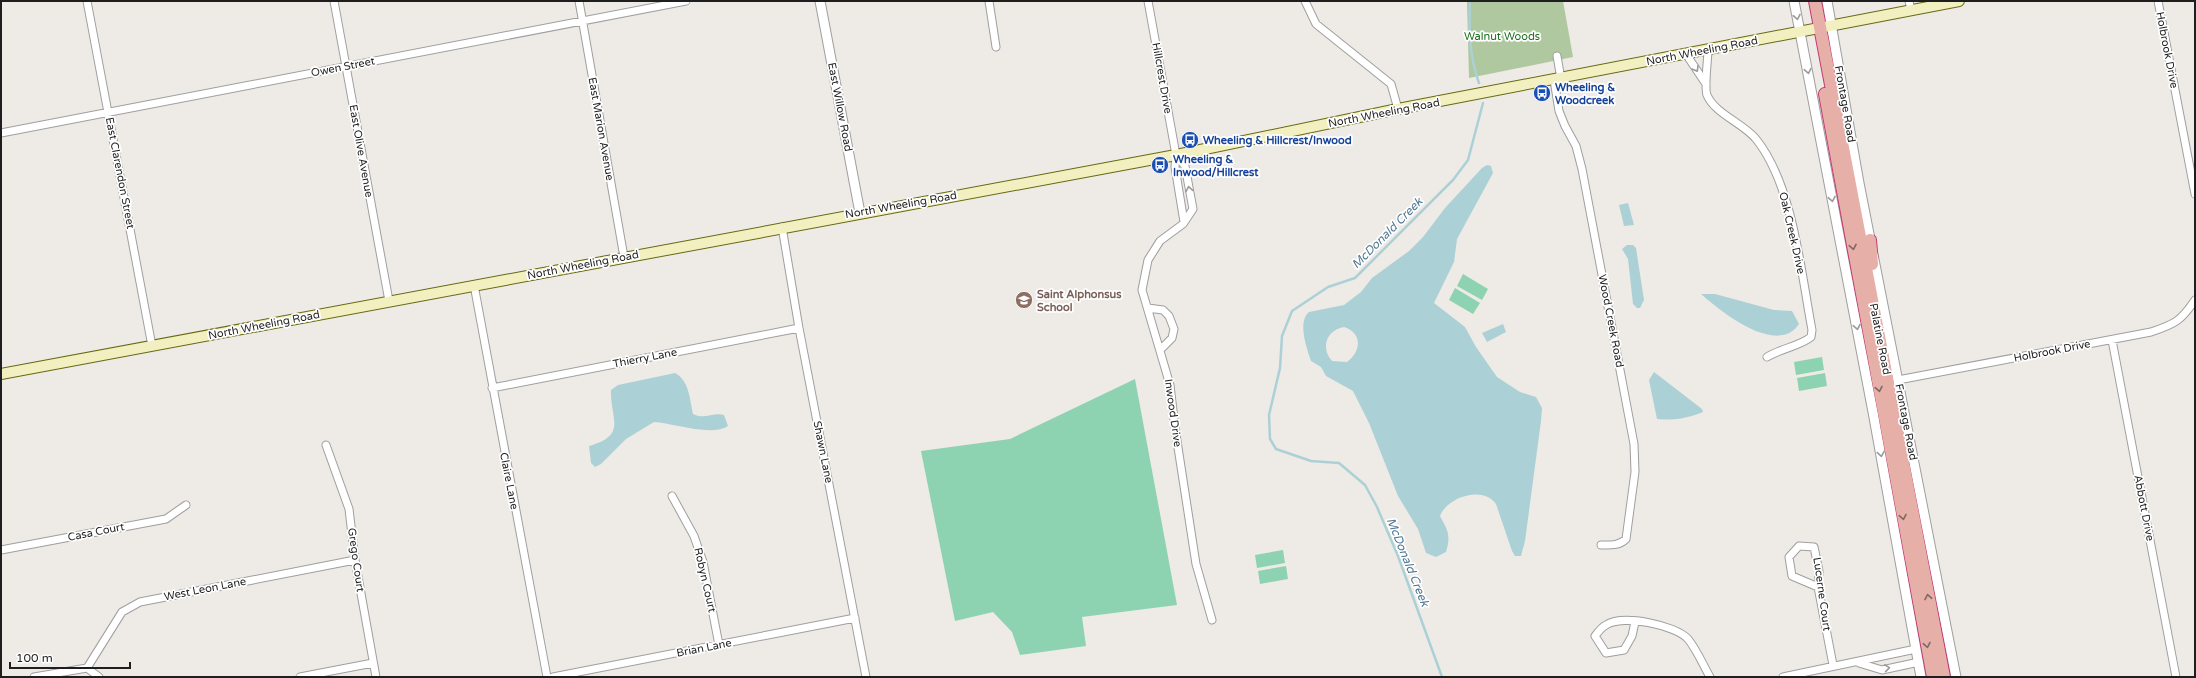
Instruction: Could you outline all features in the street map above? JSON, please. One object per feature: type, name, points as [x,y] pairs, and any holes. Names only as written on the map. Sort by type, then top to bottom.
[{"type":"highway","name":"Palatine Road","points":[[1807,1],[1822,28],[1933,677]]},
{"type":"highway","name":"Palatine Road","points":[[1815,1],[1822,28],[1944,677]]},
{"type":"highway","points":[[1870,240],[1879,337]]},
{"type":"main road","name":"North Wheeling Road","points":[[1,374],[1176,155],[1398,109],[1800,33],[1910,6],[1959,1]]},
{"type":"street","name":"East Clarendon Street","points":[[87,1],[152,346]]},
{"type":"street","name":"East Olive Avenue","points":[[334,1],[389,301]]},
{"type":"street","name":"East Marion Avenue","points":[[579,1],[624,257]]},
{"type":"street","name":"Owen Street","points":[[1,133],[686,1]]},
{"type":"street","name":"East Willow Road","points":[[820,1],[860,213]]},
{"type":"street","points":[[989,1],[996,48]]},
{"type":"street","name":"Hillcrest Drive","points":[[1148,1],[1176,155]]},
{"type":"street","points":[[1305,1],[1316,24],[1391,84],[1398,109]]},
{"type":"street","points":[[1794,1],[1873,412],[1921,677]]},
{"type":"street","name":"Frontage Road","points":[[1827,1],[1822,28],[1870,240],[1898,380],[1938,596],[1956,677]]},
{"type":"street","name":"Holbrook Drive","points":[[2158,1],[2195,194]]},
{"type":"street","name":"Oak Creek Drive","points":[[1708,50],[1708,78],[1706,84],[1707,94],[1715,106],[1742,125],[1758,143],[1779,180],[1788,208],[1812,330],[1811,337],[1805,342],[1777,350],[1767,357]]},
{"type":"street","name":"Oak Creek Drive","points":[[1686,54],[1706,84]]},
{"type":"street","points":[[1557,56],[1557,79]]},
{"type":"street","name":"Wood Creek Road","points":[[1557,79],[1560,111],[1565,126],[1576,146],[1582,169],[1636,458],[1626,539],[1622,543],[1616,545],[1601,545]]},
{"type":"street","name":"Inwood Drive","points":[[1176,155],[1185,166],[1193,209],[1189,218],[1160,241],[1148,260],[1142,290],[1170,386],[1196,564],[1212,620]]},
{"type":"street","name":"Shawn Lane","points":[[782,228],[799,328],[866,677]]},
{"type":"street","name":"Claire Lane","points":[[474,285],[547,677]]},
{"type":"street","name":"Holbrook Drive","points":[[1898,380],[2112,340],[2173,324],[2188,310],[2195,300]]},
{"type":"street","points":[[1148,308],[1163,310],[1169,316],[1174,329],[1172,338],[1160,350]]},
{"type":"street","name":"Thierry Lane","points":[[492,388],[799,328]]},
{"type":"street","name":"Abbott Drive","points":[[2112,340],[2176,677]]},
{"type":"street","name":"Grego Court","points":[[326,445],[349,508],[355,560],[376,677]]},
{"type":"street","name":"Robyn Court","points":[[672,496],[686,518],[703,562],[719,645]]},
{"type":"street","name":"Casa Court","points":[[1,550],[166,519],[186,505]]},
{"type":"street","name":"Lucerne Court","points":[[1818,587],[1792,576],[1789,557],[1799,546],[1814,547],[1819,571],[1818,587],[1833,665]]},
{"type":"street","name":"West Leon Lane","points":[[87,668],[122,612],[140,602],[355,560]]},
{"type":"street","name":"Brian Lane","points":[[553,677],[854,618]]},
{"type":"street","points":[[1634,622],[1632,636],[1624,650],[1606,653],[1595,636],[1606,624],[1623,620],[1669,627],[1687,638],[1710,677]]},
{"type":"street","points":[[1783,677],[1833,665],[1856,662],[1916,649]]},
{"type":"street","points":[[1856,662],[1882,670],[1919,662]]},
{"type":"street","points":[[300,677],[373,663]]},
{"type":"street","points":[[34,677],[87,668],[99,677]]},
{"type":"green space","name":"Walnut Woods","points":[[1467,1],[1563,1],[1573,57],[1469,78]]},
{"type":"green space","points":[[1463,274],[1488,289],[1482,300],[1457,286]]},
{"type":"green space","points":[[1455,288],[1480,303],[1473,314],[1449,300]]},
{"type":"green space","points":[[1822,357],[1824,370],[1796,375],[1794,362]]},
{"type":"green space","points":[[1825,373],[1827,386],[1799,391],[1797,378]]},
{"type":"green space","points":[[1135,379],[1177,605],[1082,617],[1086,646],[1020,655],[1012,632],[993,612],[955,621],[921,451],[1010,439]]},
{"type":"green space","points":[[1283,550],[1285,563],[1257,568],[1255,555]]},
{"type":"green space","points":[[1286,566],[1288,579],[1260,584],[1258,571]]},
{"type":"water","points":[[1487,165],[1491,166],[1493,173],[1457,239],[1454,262],[1434,303],[1465,327],[1476,347],[1497,377],[1520,392],[1536,397],[1542,408],[1541,421],[1525,541],[1521,556],[1515,556],[1512,551],[1496,504],[1490,498],[1483,495],[1474,494],[1457,499],[1444,509],[1440,516],[1448,533],[1448,546],[1446,552],[1436,557],[1426,553],[1418,529],[1398,496],[1369,423],[1353,391],[1326,376],[1321,367],[1311,361],[1307,350],[1303,329],[1305,316],[1309,312],[1344,305],[1361,292],[1372,278],[1409,251],[1423,237],[1445,208],[1482,168]],"holes":[[[1344,327],[1350,330],[1357,338],[1358,343],[1355,353],[1347,362],[1332,361],[1326,350],[1327,340],[1330,335],[1338,329]]]},
{"type":"water","points":[[1628,203],[1634,225],[1624,226],[1619,205]]},
{"type":"water","points":[[1627,245],[1633,245],[1636,248],[1644,300],[1640,308],[1637,308],[1633,304],[1628,259],[1622,249]]},
{"type":"water","points":[[1701,294],[1715,294],[1774,310],[1792,311],[1799,324],[1789,333],[1777,336],[1763,333],[1749,328],[1735,320]]},
{"type":"water","points":[[1503,324],[1506,332],[1487,342],[1482,333]]},
{"type":"water","points":[[1654,372],[1702,409],[1703,412],[1692,416],[1669,420],[1657,419],[1649,380]]},
{"type":"water","points":[[675,373],[680,376],[686,385],[693,414],[697,416],[716,414],[724,415],[728,426],[721,429],[702,430],[654,422],[626,439],[601,464],[595,467],[591,463],[589,446],[601,442],[609,437],[613,431],[614,418],[611,390],[618,385]]},
{"type":"waterway","name":"McDonald Creek","points":[[1470,1],[1471,53],[1479,83]]},
{"type":"waterway","name":"McDonald Creek","points":[[1442,677],[1398,556],[1377,507],[1365,485],[1339,463],[1311,461],[1276,449],[1270,439],[1269,415],[1280,368],[1282,336],[1292,311],[1328,287],[1355,278],[1453,180],[1468,160],[1483,103]]},
{"type":"place","name":"Wheeling & Woodcreek","points":[[1542,93]]},
{"type":"place","name":"Wheeling & Hillcrest/Inwood","points":[[1190,140]]},
{"type":"place","name":"Wheeling & Inwood/Hillcrest","points":[[1160,165]]},
{"type":"place","name":"Saint Alphonsus School","points":[[1024,300]]}]
